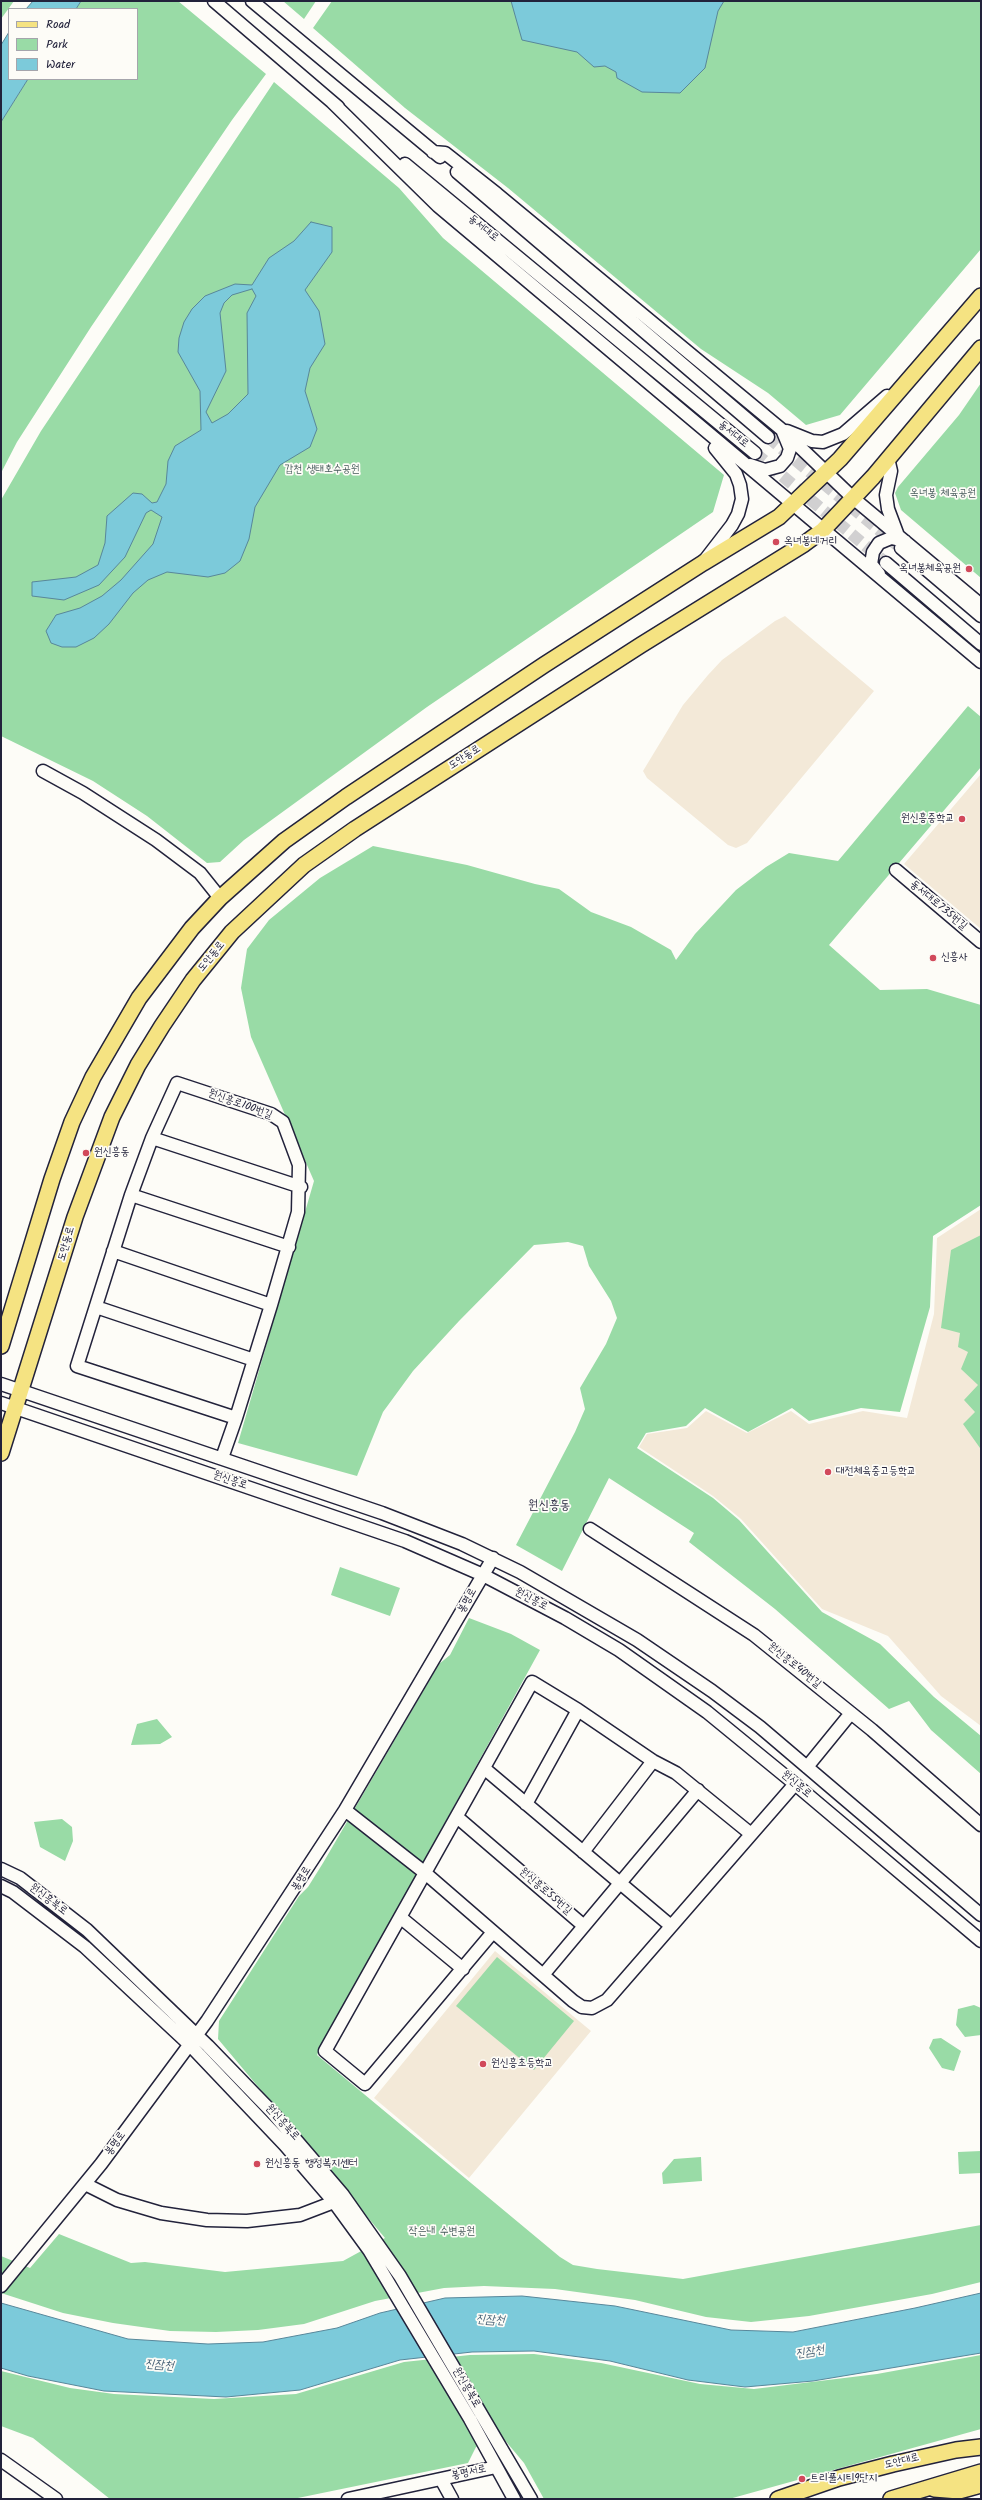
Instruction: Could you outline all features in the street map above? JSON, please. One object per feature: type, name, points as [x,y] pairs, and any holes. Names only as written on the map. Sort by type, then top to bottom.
[{"type":"main road","points":[[1,1346],[52,1179],[72,1122],[90,1084],[115,1037],[139,998],[192,928],[220,898],[284,841],[346,797],[703,562],[779,517],[794,505],[827,472],[912,377],[981,296]]},
{"type":"main road","name":"도안동로","points":[[1,1453],[22,1391],[76,1217],[112,1117],[138,1065],[162,1026],[193,980],[232,932],[304,865],[355,829],[649,640],[804,544],[823,530],[888,458],[981,348]]},
{"type":"main road","points":[[956,2450],[981,2437]]},
{"type":"main road","name":"도안대로","points":[[778,2499],[839,2478],[956,2450],[981,2447]]},
{"type":"main road","points":[[891,2499],[981,2472]]},
{"type":"main road","points":[[923,2489],[959,2491],[981,2485]]},
{"type":"street","points":[[214,1],[332,102],[413,177],[438,206],[692,421],[981,662]]},
{"type":"street","name":"동서대로","points":[[252,1],[433,152],[768,437]]},
{"type":"street","points":[[433,152],[445,153],[497,194],[781,429],[853,498],[981,605]]},
{"type":"street","name":"동서대로","points":[[413,177],[755,453]]},
{"type":"street","points":[[781,429],[812,441],[823,442],[843,434],[912,377]]},
{"type":"street","points":[[692,421],[736,474],[741,492],[738,514],[703,562]]},
{"type":"street","points":[[742,462],[765,470],[780,466],[787,458],[790,449],[781,429]]},
{"type":"street","points":[[888,458],[891,470],[886,494],[888,509],[897,534]]},
{"type":"street","points":[[886,583],[871,564],[872,552],[879,543],[891,538],[903,540],[914,548]]},
{"type":"street","points":[[900,548],[981,616]]},
{"type":"street","points":[[886,563],[981,644]]},
{"type":"street","points":[[43,771],[89,796],[156,840],[200,873],[220,898]]},
{"type":"street","name":"동서대로735번길","points":[[896,870],[981,942]]},
{"type":"street","name":"원신흥로100번길","points":[[152,1138],[178,1083],[271,1114],[283,1122],[300,1165],[298,1212],[289,1247],[236,1418],[222,1458]]},
{"type":"street","points":[[236,1418],[77,1366],[131,1195],[152,1138],[300,1187]]},
{"type":"street","points":[[131,1195],[289,1247]]},
{"type":"street","points":[[113,1251],[271,1305]]},
{"type":"street","points":[[96,1307],[254,1360]]},
{"type":"street","name":"원신흥로","points":[[1,1384],[382,1513],[493,1558],[637,1640],[718,1695],[807,1767],[981,1915]]},
{"type":"street","name":"원신흥로","points":[[1,1403],[405,1541],[483,1575],[565,1618],[619,1650],[707,1712],[981,1941]]},
{"type":"street","name":"원신흥로40번길","points":[[590,1529],[754,1635],[851,1713],[981,1825]]},
{"type":"street","name":"봉명로","points":[[1,2286],[85,2184],[193,2040],[295,1891],[345,1810],[493,1558]]},
{"type":"street","points":[[493,1932],[365,2084],[325,2051],[424,1872],[485,1769],[532,1682],[578,1710],[653,1761],[676,1773],[751,1834]]},
{"type":"street","points":[[526,1804],[578,1710]]},
{"type":"street","points":[[807,1767],[851,1713]]},
{"type":"street","points":[[583,1852],[653,1761]]},
{"type":"street","points":[[485,1769],[671,1926]]},
{"type":"street","points":[[345,1810],[424,1872],[582,2007],[600,2006],[795,1784]]},
{"type":"street","points":[[543,1975],[698,1790]]},
{"type":"street","name":"원신흥로55번길","points":[[457,1817],[584,1926]]},
{"type":"street","name":"원신흥북로","points":[[1,1869],[20,1878],[87,1930],[193,2040],[334,2202],[369,2250],[450,2385],[514,2499]]},
{"type":"street","name":"원신흥북로","points":[[1,1886],[13,1892],[86,1947],[193,2040],[272,2112],[338,2189],[379,2244],[400,2276],[531,2499]]},
{"type":"street","points":[[400,1917],[463,1969]]},
{"type":"street","points":[[85,2184],[124,2202],[160,2213],[206,2220],[247,2221],[300,2215],[334,2202]]},
{"type":"street","points":[[1,2460],[56,2499]]},
{"type":"street","name":"봉명서로","points":[[348,2499],[380,2496],[441,2479],[496,2467]]},
{"type":"street","name":"봉명서로","points":[[441,2479],[452,2499]]},
{"type":"shaded area","points":[[785,616],[874,691],[747,843],[736,848],[728,845],[647,778],[643,771],[683,705],[708,675],[722,660],[775,621]]},
{"type":"shaded area","name":"원신흥중학교","points":[[981,774],[981,929],[904,864]]},
{"type":"shaded area","name":"대전체육중고등학교","points":[[981,1209],[981,1726],[941,1696],[888,1636],[822,1609],[741,1519],[713,1496],[639,1447],[647,1434],[687,1428],[706,1411],[747,1433],[791,1411],[809,1424],[863,1411],[907,1418],[934,1314],[937,1238]]},
{"type":"shaded area","name":"원신흥초등학교","points":[[495,1951],[591,2031],[469,2178],[374,2098]]},
{"type":"green space","points":[[1,1],[14,1],[8,8],[1,19]]},
{"type":"green space","points":[[81,1],[178,1],[266,74],[232,120],[91,327],[17,442],[1,473],[1,122],[27,80],[138,80],[138,8],[77,8]]},
{"type":"green space","points":[[283,1],[316,1],[304,19]]},
{"type":"green space","points":[[332,1],[981,1],[981,249],[840,415],[806,425],[768,393],[701,349],[508,188],[405,108],[313,28]]},
{"type":"green space","name":"갑천 생태호수공원","points":[[274,82],[399,188],[443,238],[724,475],[713,512],[427,707],[244,840],[220,862],[207,863],[147,816],[93,781],[1,736],[1,500],[41,431]]},
{"type":"green space","name":"옥녀봉 체육공원","points":[[981,383],[981,578],[901,510],[895,493],[898,487],[959,415]]},
{"type":"green space","points":[[968,706],[981,717],[981,767],[829,945],[880,990],[927,989],[981,1005],[981,1205],[933,1236],[930,1307],[900,1412],[861,1408],[809,1421],[792,1408],[748,1432],[705,1408],[686,1426],[646,1433],[637,1448],[713,1498],[739,1520],[822,1612],[880,1644],[934,1697],[981,1736],[981,1774],[931,1730],[909,1701],[889,1709],[775,1609],[689,1542],[694,1533],[609,1478],[562,1571],[516,1545],[575,1432],[585,1409],[580,1388],[606,1344],[617,1318],[611,1301],[589,1266],[583,1246],[568,1242],[534,1245],[459,1321],[413,1371],[383,1412],[357,1476],[238,1443],[314,1181],[251,1037],[241,988],[247,949],[269,920],[320,878],[373,846],[467,865],[535,884],[559,889],[591,912],[631,927],[671,950],[676,960],[695,934],[736,890],[766,867],[789,853],[838,861]]},
{"type":"green space","points":[[981,1235],[980,1448],[963,1424],[975,1412],[964,1400],[978,1385],[961,1369],[968,1352],[958,1347],[960,1333],[941,1328],[951,1250]]},
{"type":"green space","points":[[340,1567],[400,1588],[390,1616],[331,1595]]},
{"type":"green space","name":"작은내 수변공원","points":[[469,1618],[511,1634],[540,1650],[317,2055],[560,2257],[573,2265],[683,2279],[981,2225],[981,2282],[932,2294],[809,2316],[751,2322],[706,2317],[635,2300],[555,2289],[484,2286],[444,2288],[375,2301],[304,2324],[258,2330],[216,2332],[170,2331],[113,2323],[63,2313],[1,2293],[1,2256],[30,2268],[59,2234],[131,2263],[145,2262],[225,2272],[343,2261],[385,2238],[218,2039],[219,2021],[299,1896],[308,1887],[323,1863],[439,1664],[450,1655]]},
{"type":"green space","points":[[157,1719],[172,1737],[160,1744],[131,1745],[137,1724]]},
{"type":"green space","points":[[62,1819],[72,1827],[73,1841],[65,1861],[40,1847],[34,1822]]},
{"type":"green space","points":[[497,1957],[574,2021],[534,2070],[456,2006]]},
{"type":"green space","points":[[974,2005],[981,2008],[981,2035],[965,2037],[956,2025],[958,2009]]},
{"type":"green space","points":[[941,2038],[961,2051],[954,2071],[942,2068],[929,2048],[933,2039]]},
{"type":"green space","points":[[981,2151],[981,2173],[959,2174],[958,2152]]},
{"type":"green space","points":[[701,2157],[702,2181],[663,2184],[662,2173],[674,2159]]},
{"type":"green space","points":[[534,2354],[601,2363],[700,2384],[754,2389],[877,2374],[981,2355],[981,2429],[729,2499],[544,2499],[524,2463],[503,2438],[476,2447],[468,2463],[293,2499],[110,2499],[33,2438],[1,2426],[1,2371],[70,2388],[114,2394],[214,2399],[296,2394],[404,2362],[470,2355]]},
{"type":"water","points":[[33,1],[81,1],[77,8],[27,8]]},
{"type":"water","points":[[511,1],[724,1],[718,11],[705,68],[680,93],[642,92],[617,78],[616,72],[605,66],[594,67],[577,52],[522,40]]},
{"type":"water","points":[[8,34],[8,80],[27,80],[1,122],[1,45]]},
{"type":"water","points":[[311,222],[332,227],[332,252],[305,290],[319,311],[325,344],[310,368],[305,391],[317,429],[310,447],[280,465],[255,507],[249,539],[240,561],[225,573],[208,577],[167,572],[148,580],[133,593],[109,624],[94,638],[76,647],[62,647],[51,643],[46,631],[56,615],[80,608],[102,596],[121,580],[153,544],[162,517],[151,510],[146,513],[125,557],[99,585],[64,600],[32,596],[32,582],[76,577],[98,565],[105,543],[107,516],[133,493],[142,494],[152,503],[157,502],[166,484],[168,461],[175,446],[201,430],[200,391],[178,352],[179,338],[184,322],[192,309],[205,296],[235,284],[252,285],[269,258],[294,241]],"holes":[[[252,289],[256,296],[247,313],[248,394],[228,414],[212,423],[206,412],[226,371],[220,313],[224,303],[232,295]]]},
{"type":"water","name":"진잠천","points":[[981,2293],[981,2353],[813,2381],[745,2387],[688,2380],[610,2361],[534,2351],[472,2352],[400,2360],[300,2390],[226,2397],[104,2391],[28,2376],[1,2368],[1,2303],[128,2339],[208,2344],[263,2342],[337,2328],[380,2313],[445,2298],[522,2296],[615,2306],[731,2330],[793,2332],[915,2308]]},
{"type":"tunnel","points":[[768,437],[897,545]]},
{"type":"tunnel","points":[[755,453],[886,563]]},
{"type":"place","name":"옥녀봉네거리","points":[[776,542]]},
{"type":"place","name":"옥녀봉체육공원","points":[[969,569]]},
{"type":"place","name":"원신흥중학교","points":[[962,819]]},
{"type":"place","name":"신흥사","points":[[933,958]]},
{"type":"place","name":"원신흥동","points":[[86,1153]]},
{"type":"place","name":"대전체육중고등학교","points":[[828,1472]]},
{"type":"place","name":"원신흥초등학교","points":[[483,2064]]},
{"type":"place","name":"원신흥동 행정복지센터","points":[[257,2164]]},
{"type":"place","name":"트리풀시티9단지","points":[[802,2479]]},
{"type":"district","name":"원신흥동","points":[[549,1507]]}]
